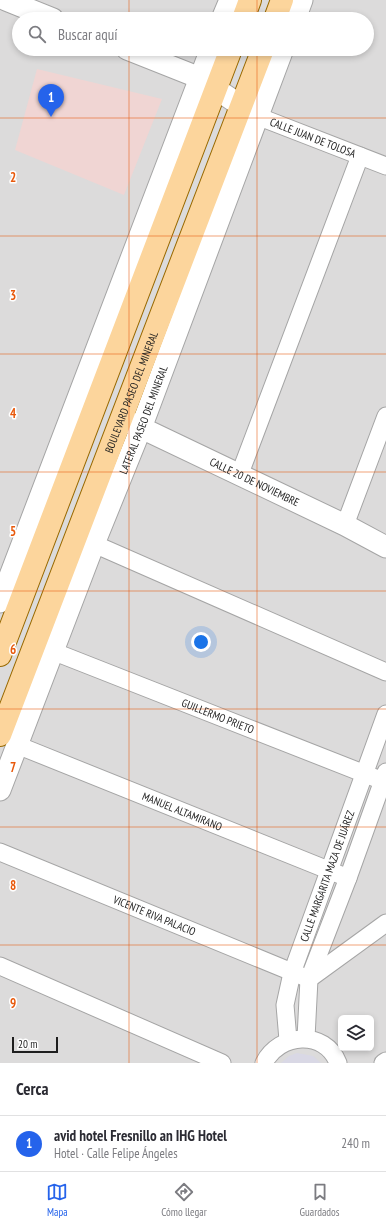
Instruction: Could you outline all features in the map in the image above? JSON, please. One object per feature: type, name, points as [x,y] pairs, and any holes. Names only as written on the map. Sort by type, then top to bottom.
[{"type":"main road","points":[[246,12],[250,0]]},
{"type":"main road","points":[[278,12],[282,0]]},
{"type":"main road","points":[[0,655],[62,466],[208,84],[226,56]]},
{"type":"main road","name":"BOULEVARD PASEO DEL MINERAL","points":[[9,740],[44,648],[122,418],[249,112],[261,56]]},
{"type":"street","points":[[6,0],[36,12]]},
{"type":"street","points":[[225,12],[230,0]]},
{"type":"street","points":[[298,12],[302,0]]},
{"type":"street","points":[[143,56],[208,84],[249,112]]},
{"type":"street","points":[[208,84],[210,56]]},
{"type":"street","name":"LATERAL PASEO DEL MINERAL","points":[[44,648],[94,544],[141,428],[249,112],[279,56]]},
{"type":"street","name":"CALLE JUAN DE TOLOSA","points":[[249,112],[386,166]]},
{"type":"street","points":[[239,476],[360,156]]},
{"type":"street","points":[[345,525],[386,416]]},
{"type":"street","name":"CALLE 20 DE NOVIEMBRE","points":[[122,418],[386,546]]},
{"type":"street","points":[[1,594],[62,466]]},
{"type":"street","points":[[94,544],[386,672]]},
{"type":"street","name":"GUILLERMO PRIETO","points":[[44,648],[365,774],[384,776]]},
{"type":"street","name":"CALLE MARGARITA MAZA DE JUÁREZ","points":[[288,1040],[285,1005],[292,973],[386,714]]},
{"type":"street","points":[[0,790],[9,740]]},
{"type":"street","name":"MANUEL ALTAMIRANO","points":[[9,740],[348,878]]},
{"type":"street","name":"CALLE MARGARITA MAZA DE JUÁREZ","points":[[306,1038],[308,979],[348,878],[384,776]]},
{"type":"street","name":"VICENTE RIVA PALACIO","points":[[0,852],[308,979]]},
{"type":"street","points":[[308,979],[386,923]]},
{"type":"street","points":[[0,966],[222,1063]]},
{"type":"street","points":[[264,1063],[277,1046],[288,1040],[306,1038],[318,1042],[328,1048],[338,1063]]},
{"type":"shaded area","points":[[0,0],[386,0],[386,1063],[0,1063]]},
{"type":"shaded area","points":[[37,69],[162,99],[124,195],[15,150]]},
{"type":"shaded area","points":[[297,1053],[313,1056],[321,1063],[281,1063],[289,1056]]},
{"type":"place","name":"avid hotel Fresnillo an IHG Hotel","points":[[51,117]]}]
